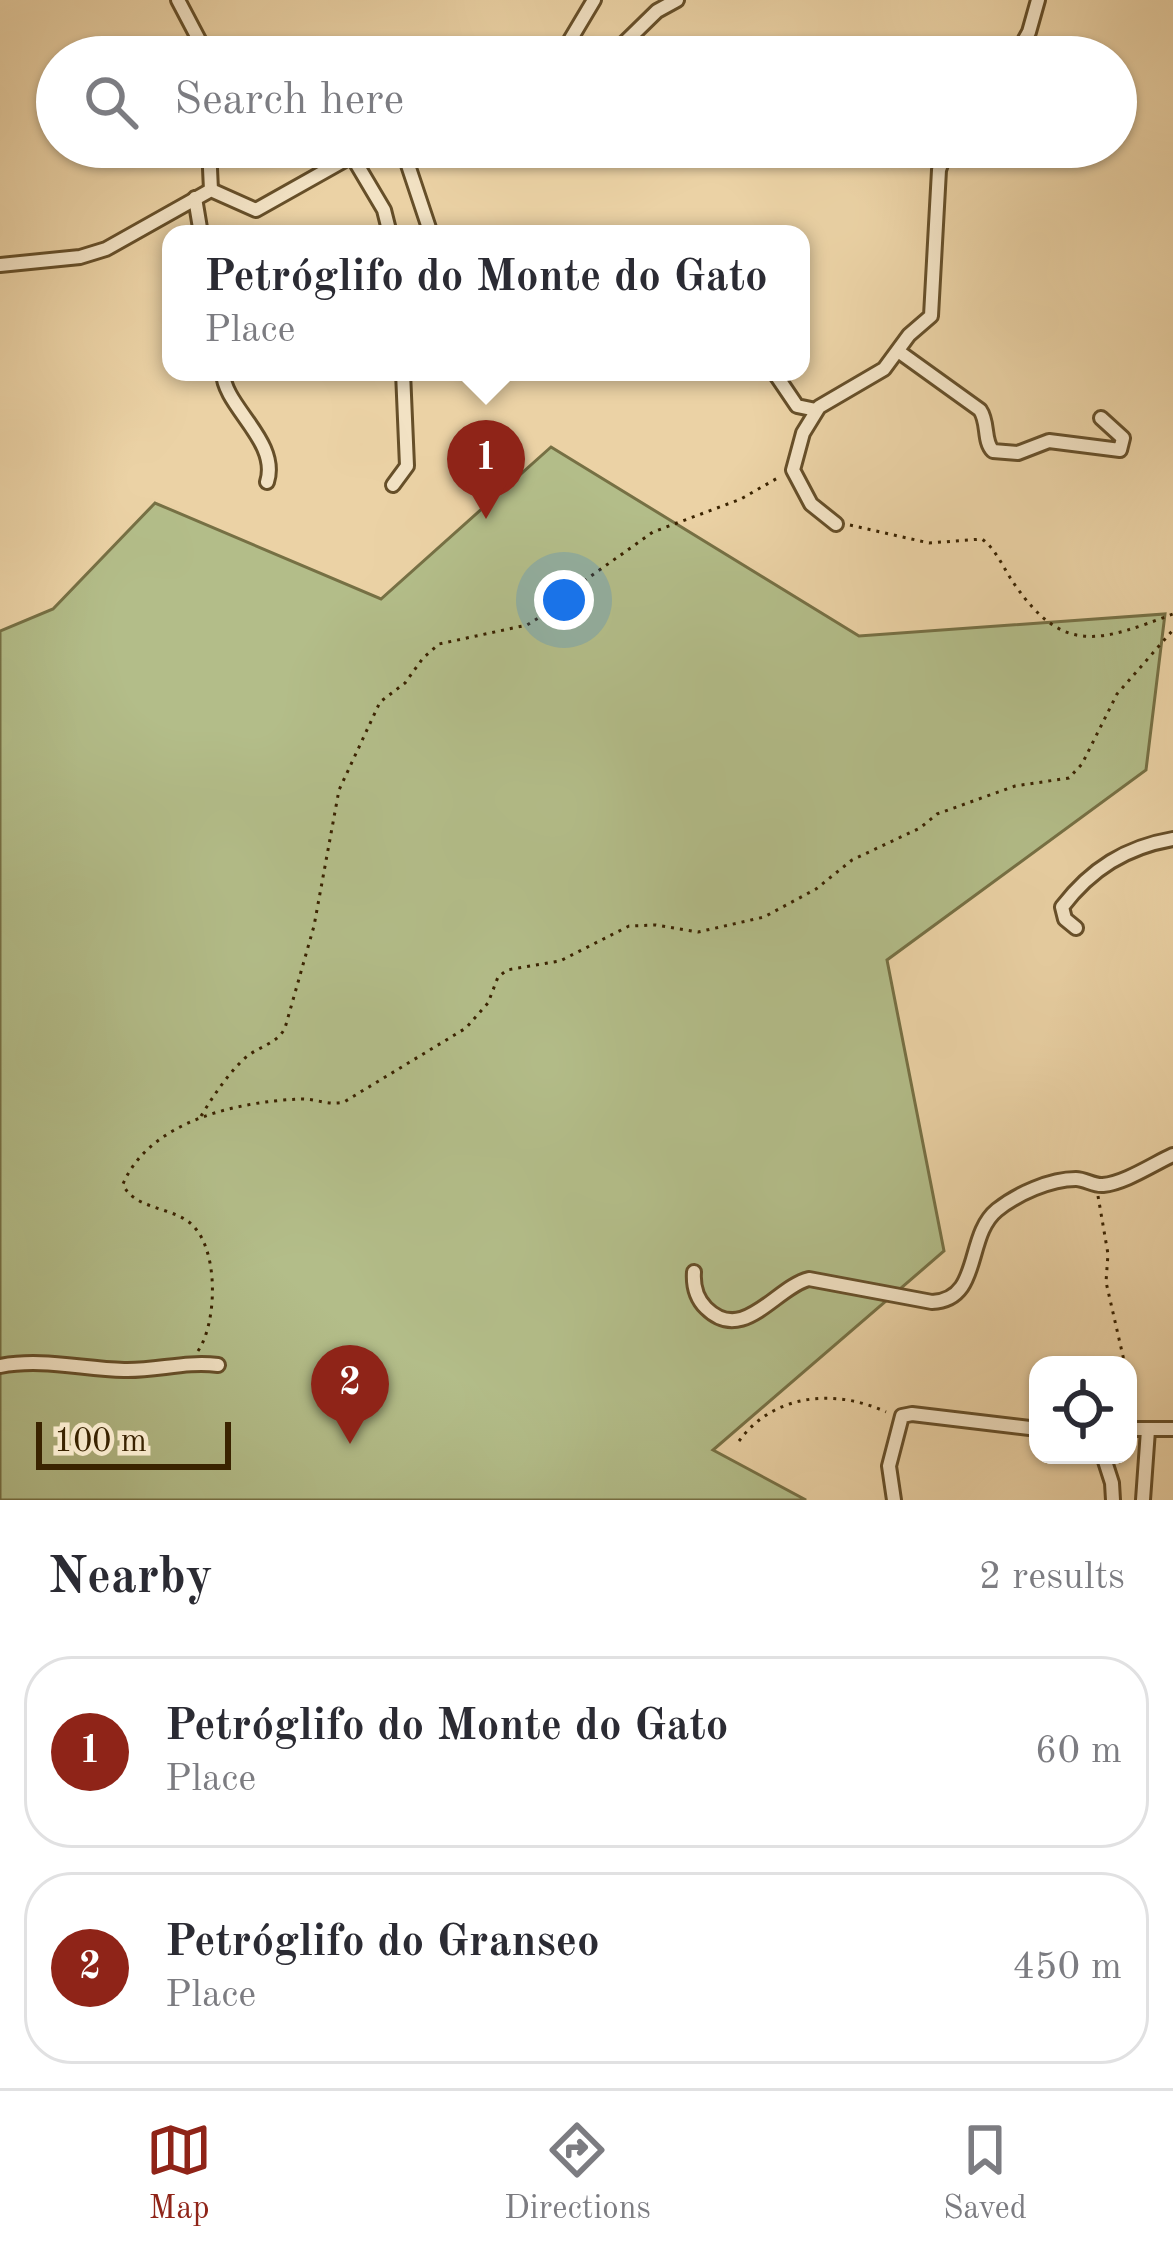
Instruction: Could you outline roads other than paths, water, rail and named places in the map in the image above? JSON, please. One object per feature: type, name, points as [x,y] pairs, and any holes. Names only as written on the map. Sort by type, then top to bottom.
[{"type":"street","points":[[178,0],[197,36]]},
{"type":"street","points":[[573,36],[594,0]]},
{"type":"street","points":[[635,36],[657,10],[677,0]]},
{"type":"street","points":[[1027,36],[1038,0]]},
{"type":"street","points":[[209,168],[211,190]]},
{"type":"street","points":[[211,190],[256,210],[331,168]]},
{"type":"street","points":[[359,168],[388,225]]},
{"type":"street","points":[[409,168],[428,225]]},
{"type":"street","points":[[836,524],[811,504],[793,470],[803,434],[816,410],[884,369],[931,316],[940,168]]},
{"type":"street","points":[[0,265],[80,257],[106,249],[211,190]]},
{"type":"street","points":[[195,198],[200,225]]},
{"type":"street","points":[[898,351],[980,410],[993,451],[1018,453],[1049,441],[1120,450],[1123,438],[1101,418]]},
{"type":"street","points":[[223,381],[254,428],[270,471],[267,482]]},
{"type":"street","points":[[393,485],[407,466],[403,381]]},
{"type":"street","points":[[780,381],[797,406],[816,410]]},
{"type":"street","points":[[1076,928],[1064,919],[1063,907],[1088,874],[1173,838]]},
{"type":"street","points":[[694,1272],[700,1301],[728,1320],[760,1312],[809,1279],[941,1302],[961,1293],[980,1231],[994,1212],[1052,1182],[1083,1179],[1098,1185],[1173,1156]]},
{"type":"street","points":[[0,1366],[30,1362],[121,1370],[189,1361],[218,1365]]},
{"type":"street","points":[[894,1500],[889,1466],[902,1416],[1029,1428]]},
{"type":"street","points":[[1143,1500],[1138,1430],[1173,1429]]},
{"type":"street","points":[[1105,1464],[1113,1500]]},
{"type":"place","name":"Petróglifo do Monte do Gato","points":[[486,519]]},
{"type":"place","name":"Petróglifo do Granseo","points":[[350,1444]]}]
